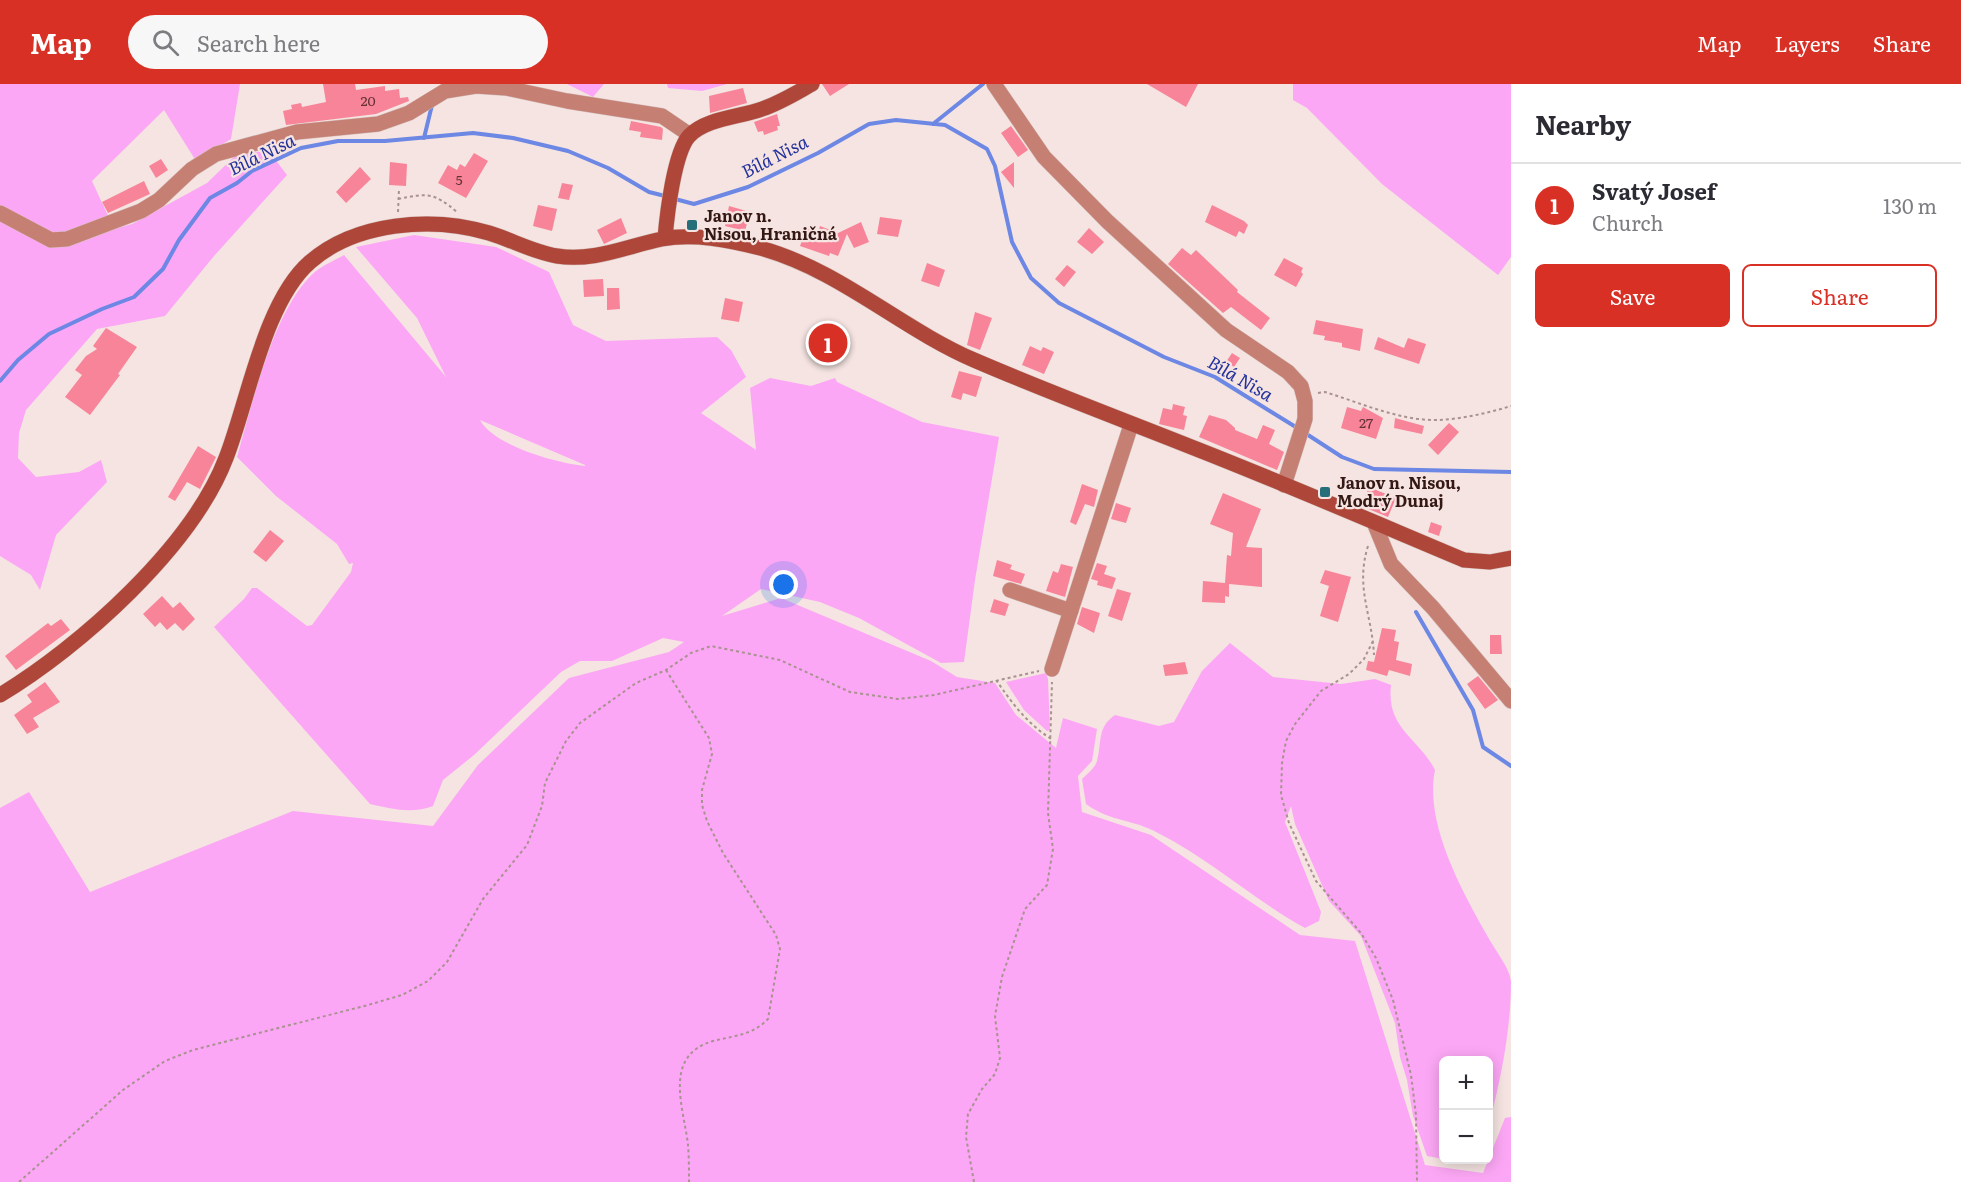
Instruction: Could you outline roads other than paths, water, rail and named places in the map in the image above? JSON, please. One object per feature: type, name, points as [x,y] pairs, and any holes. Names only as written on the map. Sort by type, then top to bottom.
[{"type":"street","points":[[665,238],[672,189],[684,146],[690,135],[704,126],[763,109],[812,84]]},
{"type":"street","points":[[994,84],[1044,157],[1107,221],[1226,330],[1288,372],[1300,386],[1305,419],[1284,485]]},
{"type":"street","points":[[0,213],[51,240],[67,239],[141,211],[159,200],[192,169],[216,154],[297,132],[378,124],[409,113],[445,91],[476,86],[506,88],[567,101],[662,116],[690,135]]},
{"type":"street","points":[[0,695],[53,659],[136,585],[182,531],[207,496],[226,458],[269,332],[291,283],[309,263],[326,250],[357,235],[398,227],[432,225],[473,229],[546,254],[571,258],[600,255],[665,238],[696,237],[764,249],[806,265],[845,284],[947,347],[1131,425],[1284,485],[1375,525],[1464,560],[1490,562],[1511,558]]},
{"type":"street","points":[[1052,669],[1131,425]]},
{"type":"street","points":[[1375,525],[1391,564],[1433,608],[1511,701]]},
{"type":"street","points":[[1010,590],[1071,611]]},
{"type":"waterway","points":[[933,124],[983,84]]},
{"type":"waterway","points":[[424,138],[432,105]]},
{"type":"waterway","name":"Bílá Nisa","points":[[675,199],[694,204],[748,187],[818,153],[869,124],[896,120],[945,125],[987,149],[995,166],[1012,242],[1031,278],[1059,303],[1164,357],[1215,377],[1299,429]]},
{"type":"waterway","name":"Bílá Nisa","points":[[0,381],[18,360],[49,334],[134,297],[163,269],[179,240],[210,198],[237,183],[252,171],[301,148],[338,141],[385,141],[473,133],[513,138],[568,151],[608,168],[649,192],[665,196]]},
{"type":"waterway","name":"Bílá Nisa","points":[[1305,433],[1342,457],[1374,469],[1511,472]]},
{"type":"waterway","points":[[1416,612],[1473,710],[1483,747],[1511,766]]},
{"type":"place","name":"Janov n. Nisou, Hraničná","points":[[692,225]]},
{"type":"place","name":"Svatý Josef","points":[[828,343]]},
{"type":"place","name":"Janov n. Nisou, Modrý Dunaj","points":[[1325,492]]}]
